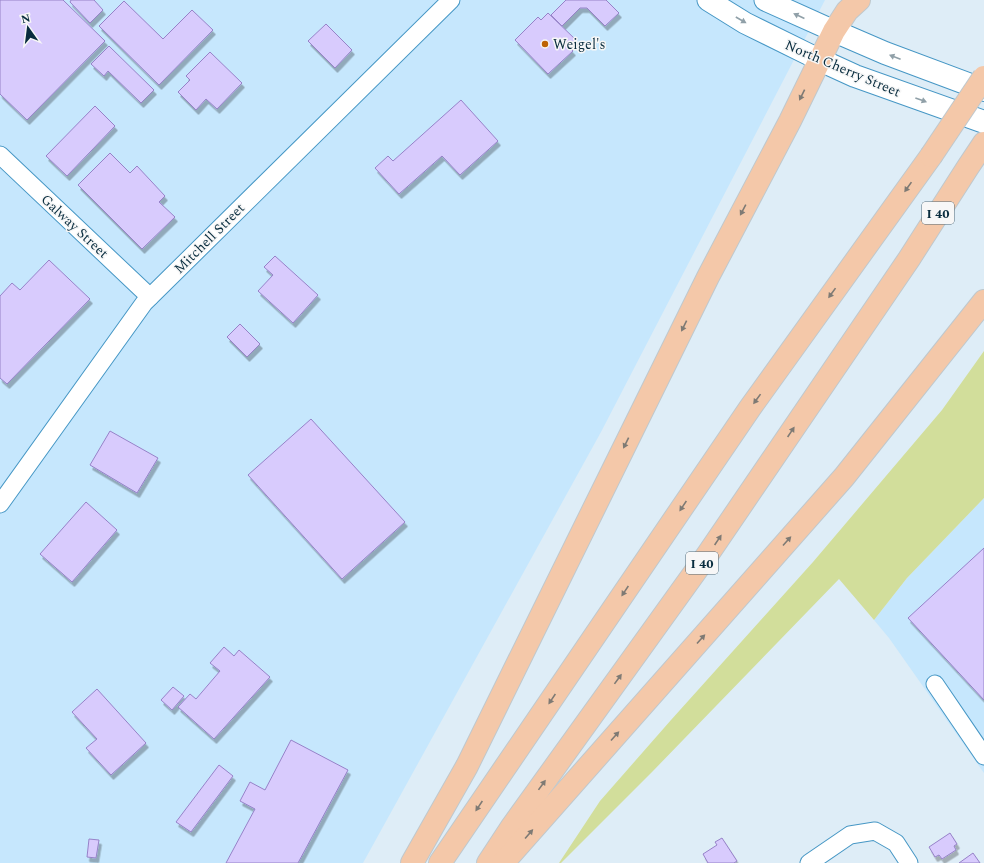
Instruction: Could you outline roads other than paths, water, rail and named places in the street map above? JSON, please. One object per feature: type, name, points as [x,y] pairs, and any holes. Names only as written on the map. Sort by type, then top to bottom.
[{"type":"highway","points":[[412,863],[467,766],[708,277],[834,31],[847,11],[859,0]]},
{"type":"highway","name":"I 40","points":[[440,863],[750,408],[931,156],[984,77]]},
{"type":"highway","name":"I 40","points":[[488,863],[511,828],[708,554],[909,259],[984,143]]},
{"type":"highway","points":[[503,863],[844,477],[984,301]]},
{"type":"main road","points":[[834,31],[885,53],[984,90]]},
{"type":"main road","name":"North Cherry Street","points":[[820,60],[855,76],[984,122]]},
{"type":"street","name":"Mitchell Street","points":[[0,504],[150,296],[451,0]]},
{"type":"street","name":"North Cherry Street","points":[[708,0],[745,23],[820,60]]},
{"type":"street","points":[[765,0],[834,31]]},
{"type":"street","name":"Galway Street","points":[[0,155],[150,296]]},
{"type":"street","points":[[934,684],[984,756]]},
{"type":"street","points":[[809,863],[850,835],[875,831],[896,843],[909,863]]},
{"type":"place","name":"Weigel's","points":[[545,44]]}]
